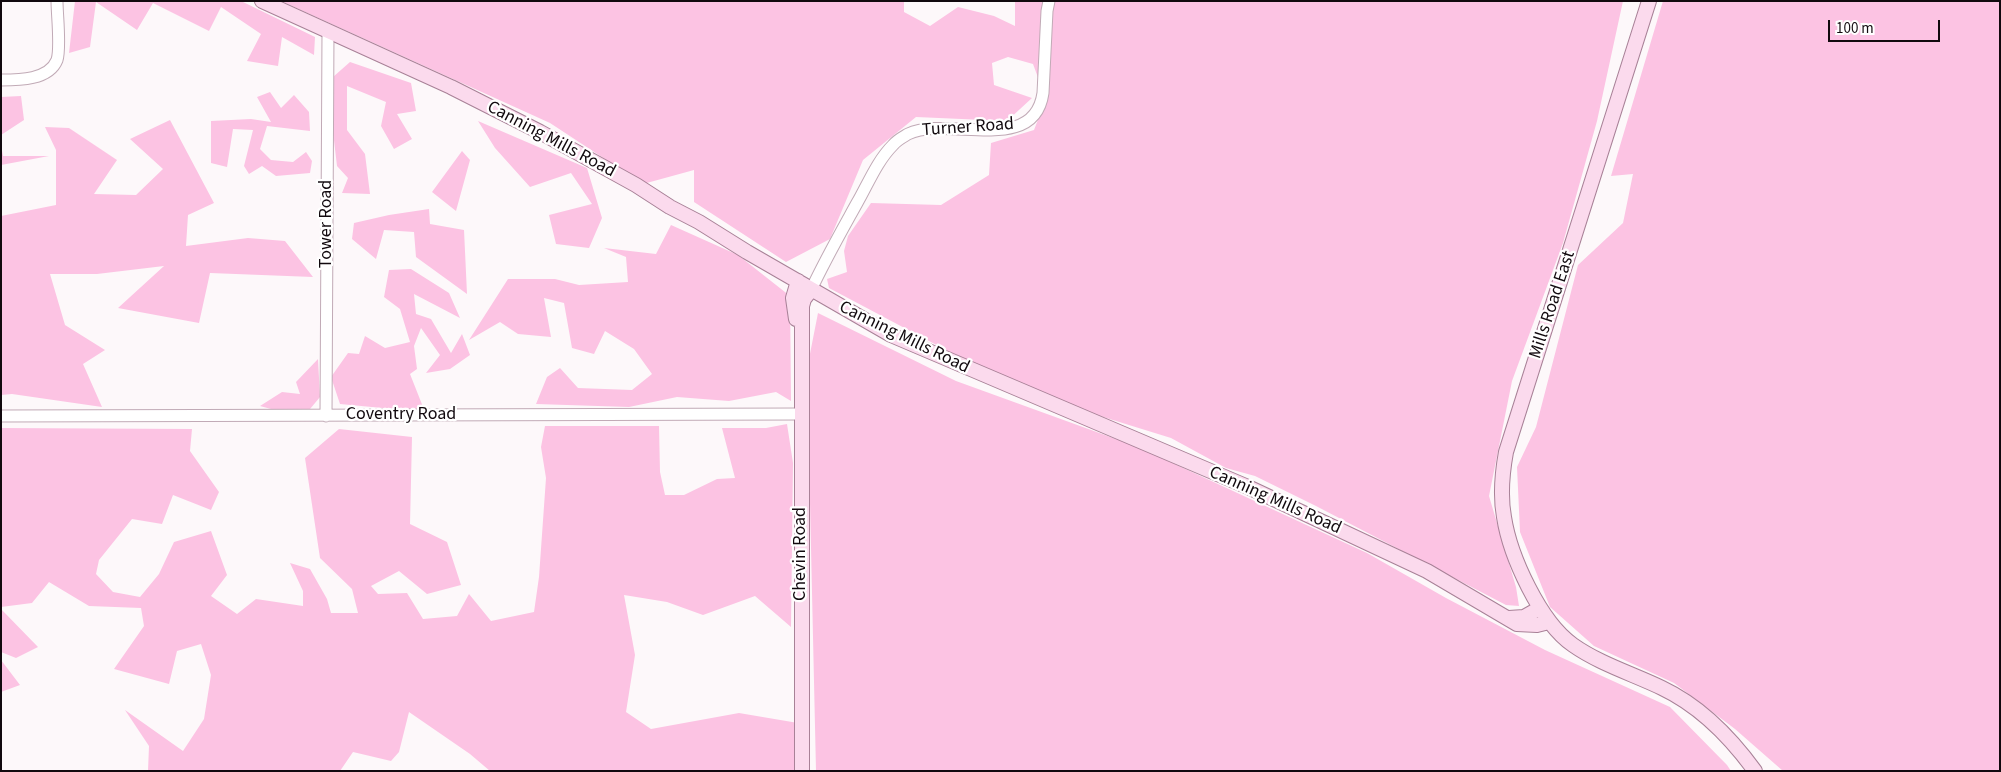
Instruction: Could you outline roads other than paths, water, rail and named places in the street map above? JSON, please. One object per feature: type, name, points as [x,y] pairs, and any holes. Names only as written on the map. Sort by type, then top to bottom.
[{"type":"main road","name":"Canning Mills Road","points":[[262,1],[451,87],[540,132],[636,185],[872,326],[1248,487],[1428,572],[1517,624],[1537,625],[1549,622]]},
{"type":"main road","name":"Mills Road East","points":[[1540,608],[1515,555],[1506,524],[1502,487],[1505,458],[1649,1]]},
{"type":"main road","name":"Chevin Road","points":[[798,281],[793,298],[793,309],[801,336]]},
{"type":"main road","name":"Chevin Road","points":[[802,771],[801,336],[802,306],[804,299],[811,290]]},
{"type":"main road","points":[[1508,618],[1524,617],[1540,608],[1549,622],[1566,640],[1586,653],[1662,688],[1692,706],[1732,743],[1755,771]]},
{"type":"street","points":[[1,80],[31,78],[48,71],[57,60],[57,1]]},
{"type":"street","name":"Turner Road","points":[[811,290],[825,260],[877,167],[895,142],[909,134],[925,130],[1013,128],[1028,122],[1035,115],[1042,98],[1046,11],[1049,1]]},
{"type":"street","name":"Tower Road","points":[[326,416],[328,32]]},
{"type":"street","name":"Coventry Road","points":[[1,416],[800,414]]}]
